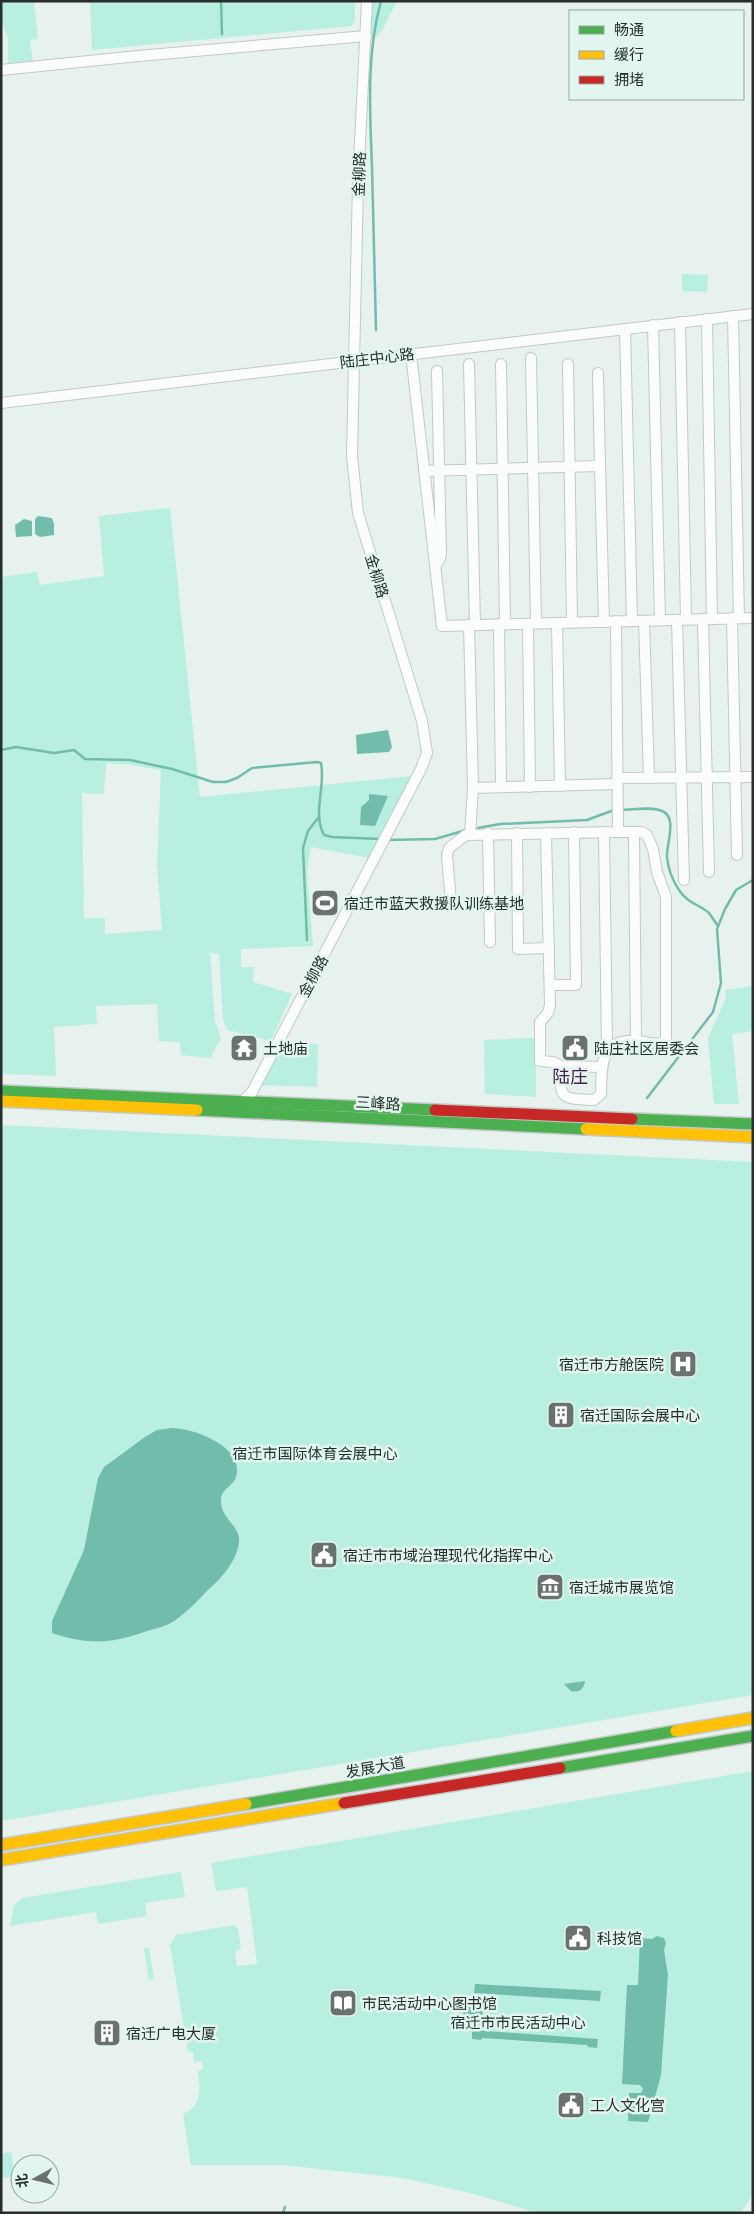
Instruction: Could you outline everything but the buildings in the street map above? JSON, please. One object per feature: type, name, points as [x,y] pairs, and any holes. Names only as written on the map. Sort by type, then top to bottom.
[{"type":"main road","name":"三峰路","points":[[1,1090],[244,1100],[590,1123],[753,1137]]},
{"type":"main road","name":"三峰路","points":[[1,1102],[590,1123],[753,1124]]},
{"type":"main road","name":"发展大道","points":[[1,1845],[753,1718]]},
{"type":"main road","name":"发展大道","points":[[1,1861],[753,1736]]},
{"type":"street","name":"金柳路","points":[[244,1100],[252,1092],[384,840],[423,764],[427,749],[421,716],[358,513],[352,456],[358,183],[367,1]]},
{"type":"street","points":[[1,70],[366,36]]},
{"type":"street","name":"陆庄中心路","points":[[1,403],[753,314]]},
{"type":"street","points":[[733,316],[737,854]]},
{"type":"street","points":[[707,319],[706,777],[709,872]]},
{"type":"street","points":[[680,322],[684,880]]},
{"type":"street","points":[[653,326],[660,620]]},
{"type":"street","points":[[625,329],[632,621]]},
{"type":"street","points":[[411,354],[442,626],[753,618]]},
{"type":"street","points":[[530,787],[534,468],[532,358]]},
{"type":"street","points":[[469,364],[472,625],[472,788],[470,834]]},
{"type":"street","points":[[501,364],[503,468],[501,788]]},
{"type":"street","points":[[568,364],[572,622]]},
{"type":"street","points":[[435,566],[440,559],[441,553],[437,371]]},
{"type":"street","points":[[598,373],[604,622]]},
{"type":"street","points":[[424,471],[600,466]]},
{"type":"street","points":[[644,620],[649,778]]},
{"type":"street","points":[[616,621],[618,832]]},
{"type":"street","points":[[557,623],[560,786]]},
{"type":"street","points":[[472,788],[560,786],[649,778],[753,777]]},
{"type":"street","points":[[550,985],[576,985],[574,832]]},
{"type":"street","points":[[561,1066],[560,1088],[562,1093],[570,1098],[586,1100],[594,1100],[600,1094],[602,1067],[608,1049],[604,832]]},
{"type":"street","points":[[451,904],[447,855],[449,848],[470,834],[634,832],[647,835],[666,897],[666,1038],[664,1043],[656,1044],[636,1041],[614,1044],[608,1049]]},
{"type":"street","points":[[634,832],[636,1041]]},
{"type":"street","points":[[517,833],[518,949],[549,948]]},
{"type":"street","points":[[546,833],[550,1009],[540,1022],[540,1061],[553,1062],[561,1066],[602,1067]]},
{"type":"street","points":[[488,834],[490,942]]},
{"type":"street","points":[[586,1100],[590,1123]]},
{"type":"green space","points":[[1,1],[34,1],[38,39],[30,40],[33,62],[8,63],[8,38],[1,20]]},
{"type":"green space","points":[[90,1],[355,1],[355,20],[352,26],[92,50]]},
{"type":"green space","points":[[371,1],[397,1],[383,29],[375,38],[369,35]]},
{"type":"green space","points":[[682,274],[708,275],[707,292],[682,291]]},
{"type":"green space","points":[[170,508],[200,797],[412,776],[369,858],[311,847],[307,871],[313,946],[241,949],[241,967],[254,967],[253,982],[292,994],[271,1041],[227,1030],[223,1020],[219,954],[210,953],[215,1021],[221,1039],[210,1058],[181,1055],[180,1042],[159,1041],[157,1004],[96,1006],[97,1024],[54,1027],[56,1076],[1,1074],[1,577],[37,572],[40,585],[104,576],[99,516]],"holes":[[[106,763],[161,770],[157,865],[162,930],[105,934],[105,918],[84,918],[82,793],[104,794]]]},
{"type":"green space","points":[[753,986],[753,1031],[732,1034],[739,1104],[714,1104],[708,1038],[726,998],[725,990]]},
{"type":"green space","points":[[536,1038],[536,1097],[485,1094],[484,1040]]},
{"type":"green space","points":[[280,1044],[318,1044],[317,1087],[258,1085]]},
{"type":"green space","name":"宿迁市国际体育会展中心","points":[[1,1125],[753,1162],[753,1695],[1,1821]]},
{"type":"green space","name":"宿迁市市民活动中心","points":[[753,1771],[753,2194],[741,2213],[538,2213],[470,2193],[403,2178],[282,2165],[191,2165],[183,2114],[194,2106],[197,2101],[199,2096],[198,2071],[203,2069],[202,2061],[194,2062],[193,2051],[188,2052],[170,1945],[176,1935],[234,1925],[238,1929],[241,1948],[235,1952],[237,1966],[257,1964],[247,1887],[216,1891],[211,1863]]},
{"type":"green space","points":[[181,1872],[185,1897],[145,1903],[147,1916],[98,1924],[96,1912],[10,1926],[14,1905],[22,1898]]},
{"type":"green space","points":[[149,1948],[154,1979],[149,1980],[144,1949]]},
{"type":"green space","points":[[11,2152],[10,2177],[1,2178],[1,2154]]},
{"type":"shaded area","points":[[38,516],[52,518],[54,535],[40,537],[35,534],[35,519]]},
{"type":"shaded area","points":[[24,519],[32,521],[32,536],[16,537],[15,525]]},
{"type":"shaded area","points":[[388,730],[392,747],[389,752],[357,754],[356,735]]},
{"type":"shaded area","points":[[369,794],[388,796],[375,826],[360,825],[361,807],[369,800]]},
{"type":"shaded area","points":[[172,1428],[193,1431],[216,1441],[226,1448],[233,1457],[237,1466],[236,1477],[232,1484],[224,1491],[221,1498],[224,1513],[239,1537],[238,1549],[232,1562],[219,1580],[190,1608],[175,1621],[166,1625],[111,1641],[77,1640],[52,1633],[52,1621],[84,1550],[98,1478],[104,1467],[157,1430]]},
{"type":"shaded area","points":[[585,1681],[579,1691],[571,1691],[564,1684]]},
{"type":"shaded area","points":[[657,1936],[664,1938],[666,1943],[664,1950],[668,1975],[661,2075],[648,2122],[628,2121],[629,2093],[641,2093],[643,2089],[640,2085],[622,2084],[627,1985],[638,1985],[640,1938],[652,1939]]},
{"type":"shaded area","points":[[475,1984],[601,1991],[600,2001],[474,1993]]},
{"type":"shaded area","points":[[473,2001],[480,2004],[483,2011],[480,2018],[473,2021],[466,2018],[463,2011],[466,2004]]},
{"type":"shaded area","points":[[472,2030],[598,2039],[597,2048],[588,2047],[587,2045],[482,2038],[481,2040],[472,2039]]},
{"type":"waterway","points":[[221,1],[222,34]]},
{"type":"waterway","points":[[376,330],[370,84],[373,42],[381,1]]},
{"type":"waterway","points":[[1,750],[16,747],[54,753],[74,750],[85,759],[130,760],[172,769],[213,782],[226,782],[237,778],[252,768],[317,762],[321,763],[322,772],[319,818],[324,835],[380,839]]},
{"type":"waterway","points":[[620,810],[652,809],[667,814],[670,825],[667,857],[673,879],[682,895],[709,913],[718,926]]},
{"type":"waterway","points":[[478,828],[500,824],[587,820],[614,810]]},
{"type":"waterway","points":[[307,940],[303,848],[308,831],[318,818]]},
{"type":"waterway","points":[[388,840],[435,839],[466,830]]},
{"type":"waterway","points":[[647,1098],[713,1012],[721,983],[717,929],[725,909],[736,890],[753,880]]},
{"type":"waterway","points":[[283,2213],[285,2207]]},
{"type":"traffic: fast","points":[[1,1091],[435,1110]]},
{"type":"traffic: fast","points":[[197,1110],[586,1129]]},
{"type":"traffic: fast","points":[[632,1119],[753,1124]]},
{"type":"traffic: fast","points":[[246,1804],[676,1731]]},
{"type":"traffic: fast","points":[[560,1768],[753,1736]]},
{"type":"traffic: slow","points":[[1,1101],[197,1110]]},
{"type":"traffic: slow","points":[[586,1129],[753,1137]]},
{"type":"traffic: slow","points":[[676,1731],[753,1718]]},
{"type":"traffic: slow","points":[[1,1860],[344,1803]]},
{"type":"traffic: slow","points":[[1,1845],[246,1804]]},
{"type":"traffic: jam","points":[[435,1110],[632,1119]]},
{"type":"traffic: jam","points":[[344,1803],[560,1768]]},
{"type":"place","name":"宿迁市蓝天救援队训练基地","points":[[325,903]]},
{"type":"place","name":"土地庙","points":[[244,1048]]},
{"type":"place","name":"陆庄社区居委会","points":[[575,1048]]},
{"type":"place","name":"宿迁市方舱医院","points":[[683,1364]]},
{"type":"place","name":"宿迁国际会展中心","points":[[561,1415]]},
{"type":"place","name":"宿迁市市域治理现代化指挥中心","points":[[324,1555]]},
{"type":"place","name":"宿迁城市展览馆","points":[[550,1587]]},
{"type":"place","name":"科技馆","points":[[578,1938]]},
{"type":"place","name":"市民活动中心图书馆","points":[[343,2003]]},
{"type":"place","name":"宿迁广电大厦","points":[[107,2033]]},
{"type":"place","name":"工人文化宫","points":[[571,2105]]},
{"type":"district","name":"陆庄","points":[[570,1076]]}]
